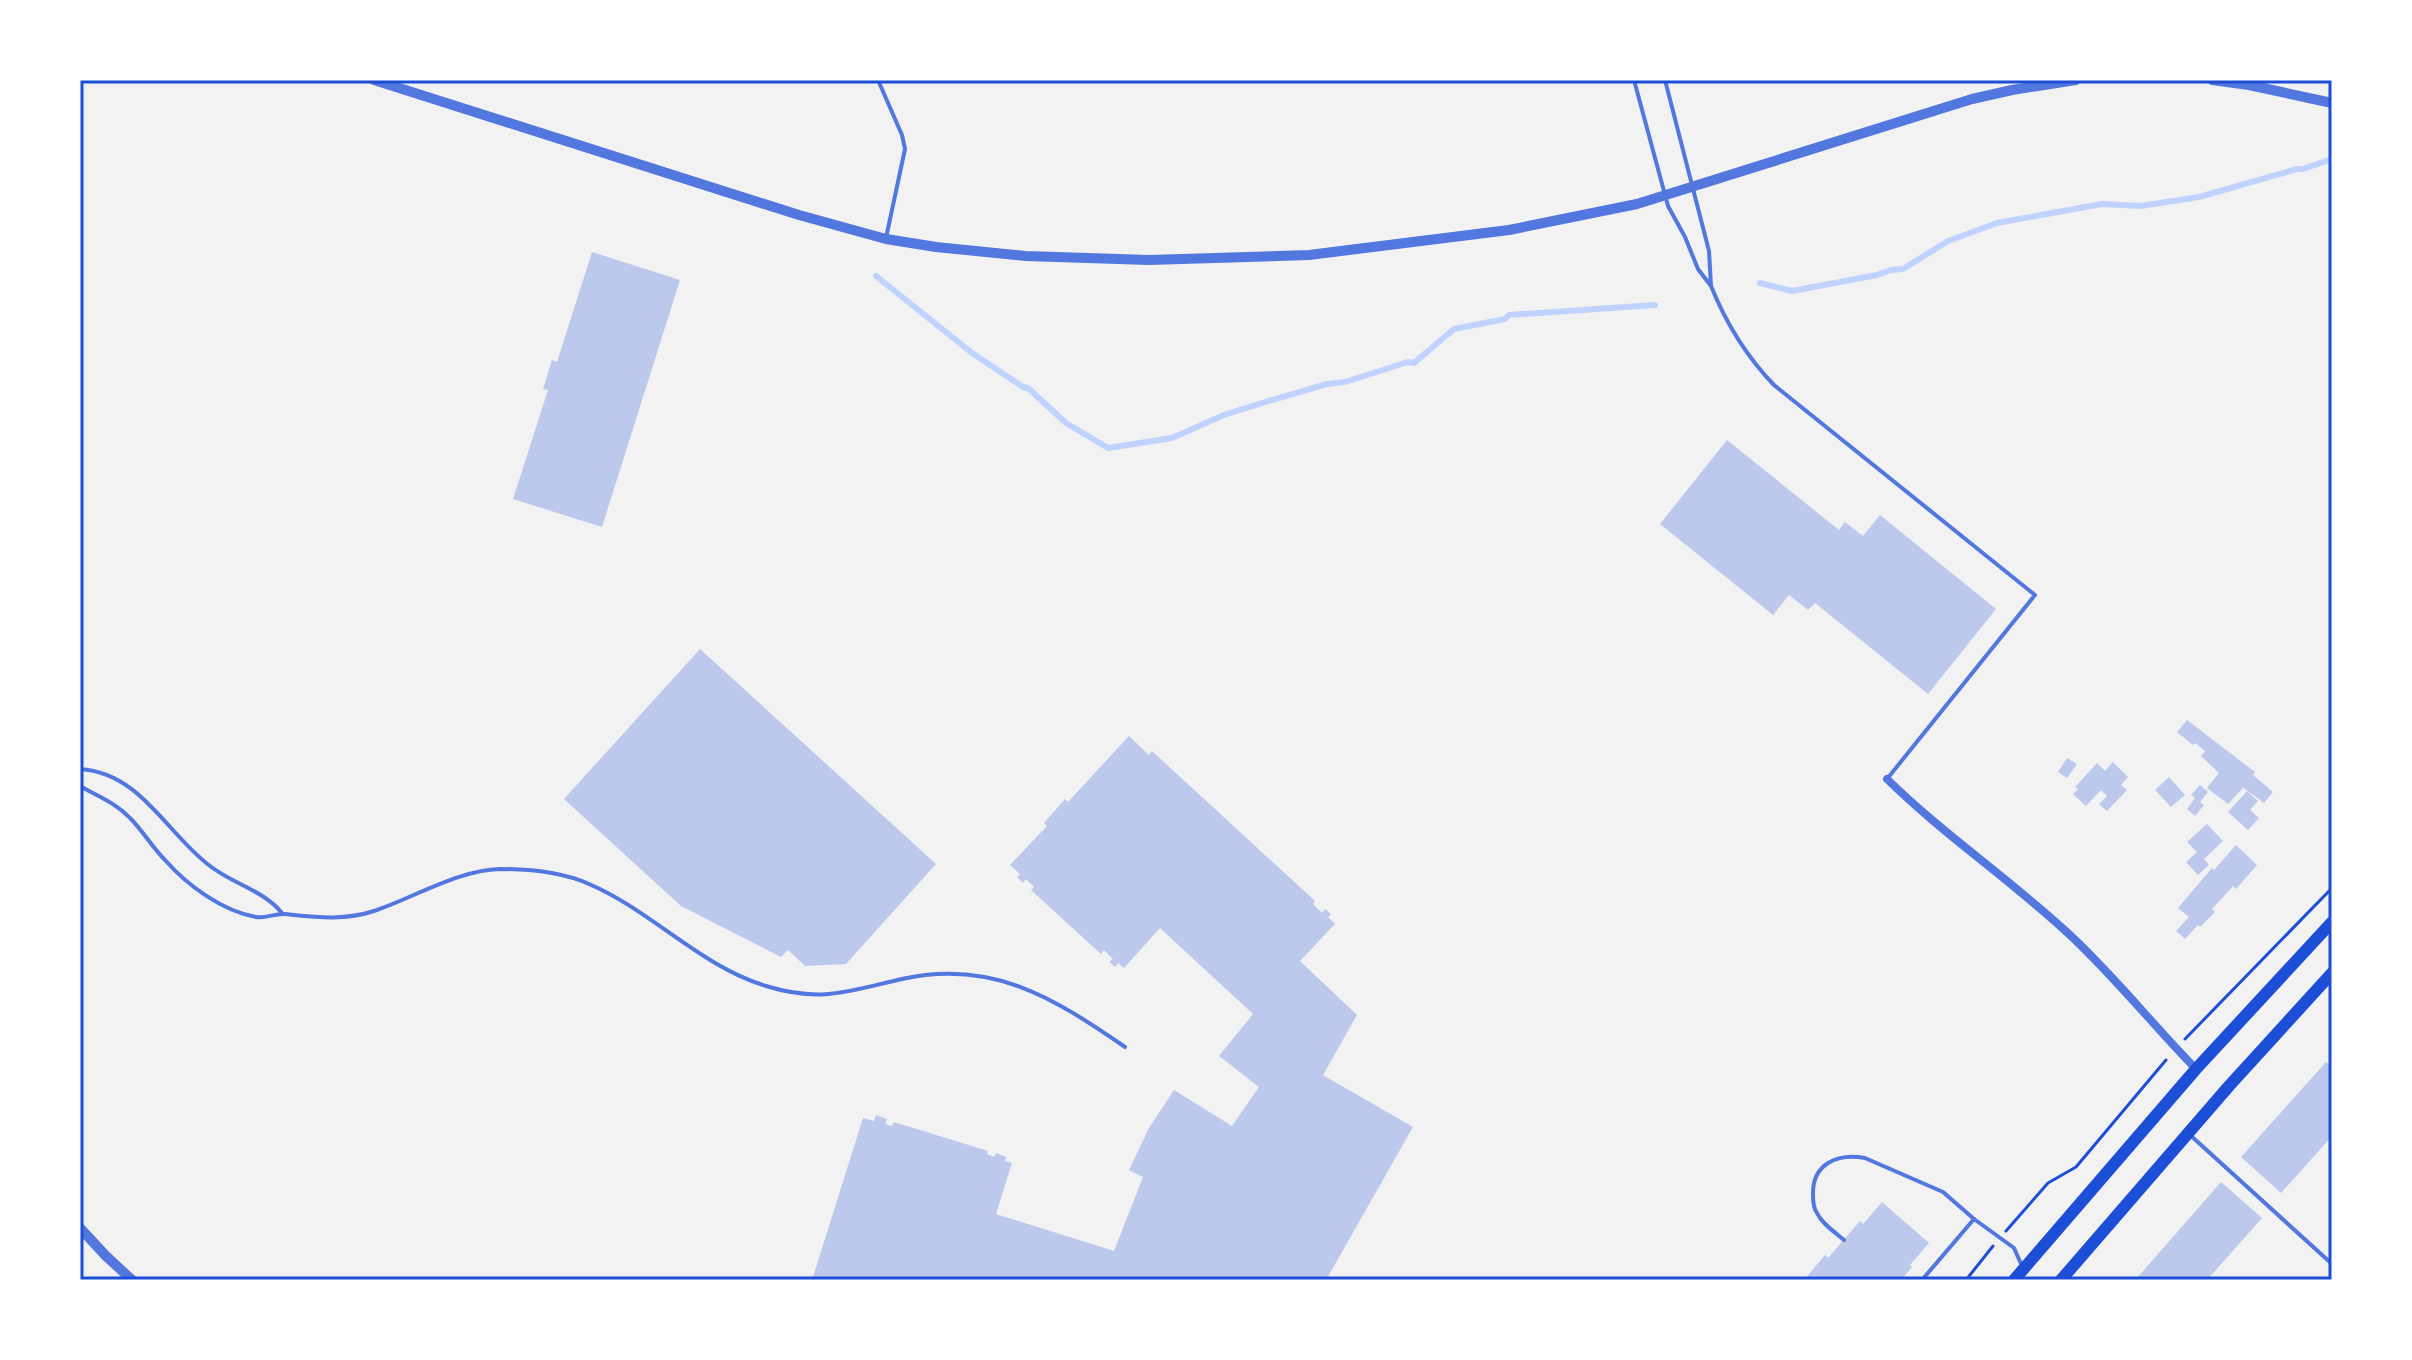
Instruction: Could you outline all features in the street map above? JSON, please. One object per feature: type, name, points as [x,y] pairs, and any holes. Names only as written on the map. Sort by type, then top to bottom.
[{"type":"main road","points":[[2021,1277],[2196,1069],[2332,922]]},
{"type":"main road","points":[[2061,1280],[2332,973]]},
{"type":"street","points":[[374,80],[799,215],[886,239],[1026,256],[1149,260],[1272,258],[1369,249],[1509,230],[1637,204],[1972,99],[2076,80]]},
{"type":"street","points":[[2212,80],[2263,87],[2332,103]]},
{"type":"street","points":[[1887,779],[2070,935],[2196,1069]]},
{"type":"street","points":[[80,1228],[132,1280]]},
{"type":"lane","points":[[878,80],[905,149],[886,239]]},
{"type":"lane","points":[[1634,80],[1664,196],[1673,218],[1685,237],[1698,269],[1711,286],[1727,322],[1749,357],[1774,385],[2035,595],[1887,779]]},
{"type":"lane","points":[[1665,80],[1709,251],[1711,286]]},
{"type":"lane","points":[[80,769],[109,776],[130,787],[148,801],[197,855],[218,872],[268,898],[282,913]]},
{"type":"lane","points":[[80,786],[123,811],[173,870],[212,898],[258,918],[282,913],[315,918],[355,915],[487,871],[501,869],[546,873],[578,880],[604,892],[723,969],[764,986],[817,995],[854,992],[930,975],[954,974],[1001,981],[1064,1006],[1125,1047]]},
{"type":"lane","points":[[2188,1133],[2332,1264]]},
{"type":"lane","points":[[1844,1240],[1818,1215],[1813,1204],[1815,1175],[1827,1163],[1846,1156],[1865,1158],[1936,1188],[2014,1248],[2021,1277]]},
{"type":"lane","points":[[1922,1280],[1974,1219]]},
{"type":"path","points":[[2195,1028],[2332,888]]},
{"type":"path","points":[[2009,1227],[2048,1183],[2076,1167],[2163,1064]]},
{"type":"path","points":[[1966,1280],[1992,1247]]},
{"type":"building","points":[[592,252],[680,280],[602,527],[513,499],[548,390],[543,389],[552,360],[557,362]]},
{"type":"building","points":[[1727,440],[1839,530],[1845,522],[1863,536],[1880,515],[1996,609],[1928,694],[1815,603],[1808,610],[1789,595],[1773,615],[1660,524]]},
{"type":"building","points":[[700,649],[936,864],[846,964],[805,966],[788,950],[781,957],[681,906],[564,799]]},
{"type":"building","points":[[2187,720],[2255,772],[2253,775],[2273,792],[2264,803],[2241,786],[2243,788],[2228,804],[2207,788],[2219,773],[2201,756],[2205,751],[2177,732]]},
{"type":"building","points":[[1129,736],[1149,755],[1152,751],[1315,901],[1313,904],[1322,913],[1325,909],[1331,914],[1328,917],[1335,924],[1300,961],[1357,1015],[1323,1075],[1413,1127],[1326,1280],[812,1280],[863,1118],[874,1121],[876,1115],[887,1119],[885,1124],[892,1126],[894,1122],[988,1151],[987,1154],[994,1157],[996,1153],[1006,1157],[1005,1161],[1012,1163],[996,1214],[1114,1251],[1143,1177],[1129,1170],[1149,1128],[1174,1090],[1232,1126],[1259,1087],[1219,1056],[1253,1014],[1160,928],[1124,968],[1118,963],[1115,967],[1109,962],[1113,959],[1104,950],[1101,954],[1031,890],[1034,887],[1026,879],[1023,883],[1017,877],[1020,874],[1010,865],[1047,826],[1044,823],[1065,799],[1068,802]]},
{"type":"building","points":[[2067,758],[2077,764],[2067,778],[2058,772]]},
{"type":"building","points":[[2113,762],[2128,777],[2121,785],[2127,790],[2107,811],[2099,804],[2107,796],[2101,790],[2086,806],[2073,794],[2078,789],[2075,787],[2097,763],[2105,771]]},
{"type":"building","points":[[2169,777],[2185,795],[2171,807],[2155,790]]},
{"type":"building","points":[[2200,785],[2208,792],[2200,802],[2204,805],[2195,816],[2187,809],[2195,798],[2191,795]]},
{"type":"building","points":[[2247,791],[2258,801],[2250,810],[2259,818],[2248,830],[2228,812]]},
{"type":"building","points":[[2207,824],[2223,841],[2204,859],[2209,865],[2198,875],[2186,862],[2197,852],[2187,842]]},
{"type":"building","points":[[2236,845],[2257,865],[2236,889],[2233,886],[2212,909],[2215,912],[2185,939],[2176,931],[2189,917],[2178,908]]},
{"type":"building","points":[[2326,1062],[2332,1067],[2332,1136],[2281,1193],[2241,1157]]},
{"type":"building","points":[[2221,1182],[2262,1218],[2207,1280],[2139,1280],[2137,1278]]},
{"type":"building","points":[[1882,1202],[1929,1243],[1901,1280],[1804,1280],[1825,1255],[1828,1258],[1860,1221],[1863,1224]]},
{"type":"waterway","points":[[1760,283],[1792,291],[1877,275],[1903,269],[1948,241],[1997,223],[2102,204],[2141,206],[2199,197],[2332,159]]},
{"type":"waterway","points":[[876,276],[972,353],[1028,388],[1066,423],[1108,448],[1172,438],[1224,415],[1262,403],[1408,362],[1414,363],[1454,329],[1505,319],[1509,315],[1655,305]]}]
